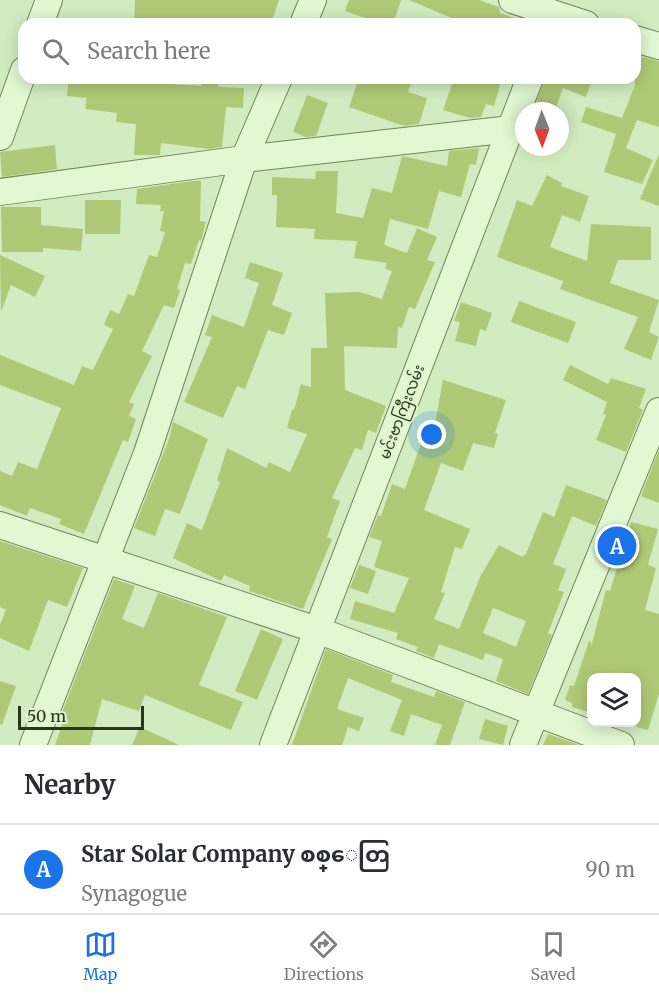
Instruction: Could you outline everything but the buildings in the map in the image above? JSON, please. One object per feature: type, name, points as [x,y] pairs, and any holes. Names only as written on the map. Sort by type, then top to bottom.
[{"type":"street","points":[[42,18],[49,0]]},
{"type":"street","points":[[306,18],[313,0]]},
{"type":"street","points":[[512,0],[555,13]]},
{"type":"street","points":[[641,41],[659,46]]},
{"type":"street","points":[[0,137],[19,84]]},
{"type":"street","points":[[33,745],[107,561],[147,453],[244,159],[276,84]]},
{"type":"street","name":"မင်းဗာကြီးလမ်း","points":[[273,745],[528,84]]},
{"type":"street","points":[[0,192],[244,159],[511,129]]},
{"type":"street","points":[[523,745],[659,411]]},
{"type":"street","points":[[0,525],[317,630],[537,711],[621,745]]},
{"type":"place","name":"Star Solar Company စစ္ေတြ","points":[[617,546]]}]
